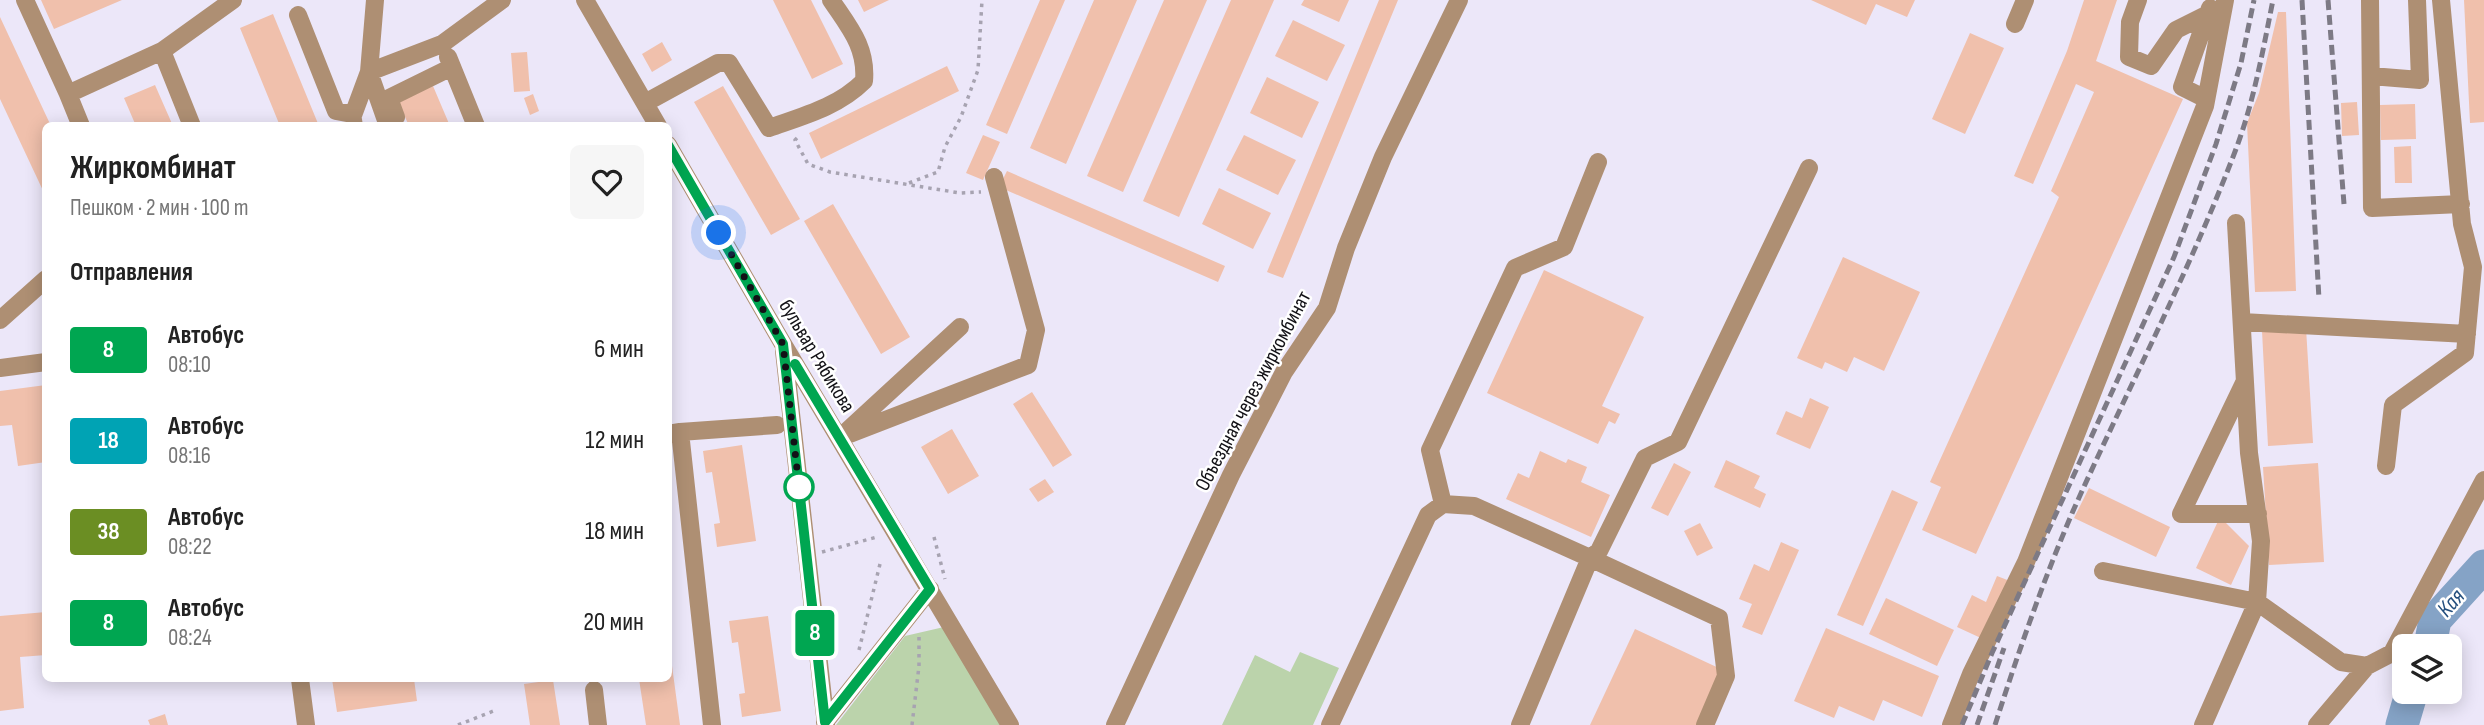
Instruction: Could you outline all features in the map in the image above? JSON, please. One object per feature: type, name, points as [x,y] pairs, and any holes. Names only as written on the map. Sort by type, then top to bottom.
[{"type":"street","points":[[25,0],[79,122]]},
{"type":"street","points":[[68,94],[162,51],[233,0]]},
{"type":"street","points":[[298,15],[336,111],[351,122],[369,72],[375,0]]},
{"type":"street","points":[[369,72],[442,44],[502,0]]},
{"type":"street","points":[[586,0],[655,122]]},
{"type":"street","points":[[645,103],[718,63],[729,62],[769,128],[828,107],[850,95],[864,81],[866,63],[855,37],[831,0]]},
{"type":"street","name":"Объездная через жиркомбинат","points":[[1115,725],[1231,475],[1284,372],[1326,308],[1346,248],[1383,157],[1459,0]]},
{"type":"street","points":[[2015,24],[2025,0]]},
{"type":"street","points":[[2138,0],[2130,22],[2129,57],[2151,66],[2176,30],[2211,7]]},
{"type":"street","points":[[1951,725],[1971,674],[2026,562],[2206,99],[2225,0]]},
{"type":"street","points":[[2370,0],[2372,208],[2460,204]]},
{"type":"street","points":[[2371,76],[2420,80],[2417,0]]},
{"type":"street","points":[[2386,466],[2393,405],[2465,352],[2473,267],[2462,224],[2441,0]]},
{"type":"street","points":[[2206,99],[2182,87],[2211,7]]},
{"type":"street","points":[[442,44],[474,122]]},
{"type":"street","points":[[162,51],[190,122]]},
{"type":"street","points":[[2160,54],[2188,68]]},
{"type":"street","points":[[398,122],[389,98],[452,67]]},
{"type":"street","points":[[369,72],[387,122]]},
{"type":"street","name":"бульвар Рябикова","points":[[672,152],[1010,725]]},
{"type":"street","points":[[1443,504],[1430,450],[1515,268],[1564,247],[1598,162]]},
{"type":"street","points":[[1520,725],[1590,558],[1599,551],[1645,458],[1678,442],[1809,168]]},
{"type":"street","points":[[839,438],[1028,365],[1036,330],[994,177]]},
{"type":"street","points":[[2203,725],[2257,602],[2262,541],[2249,453],[2236,223]]},
{"type":"street","points":[[0,320],[42,283]]},
{"type":"street","points":[[2242,322],[2467,334]]},
{"type":"street","points":[[839,438],[960,327]]},
{"type":"street","points":[[783,344],[826,724]]},
{"type":"street","points":[[0,368],[42,363]]},
{"type":"street","points":[[2245,380],[2181,514],[2258,514]]},
{"type":"street","points":[[712,725],[674,433],[777,425]]},
{"type":"street","points":[[2317,725],[2367,666],[2392,653],[2484,480]]},
{"type":"street","points":[[1330,725],[1428,515],[1443,504],[1474,506],[1719,618],[1726,676],[1705,725]]},
{"type":"street","points":[[2103,571],[2257,602],[2341,662],[2367,666]]},
{"type":"street","points":[[826,724],[930,589]]},
{"type":"street","points":[[300,682],[306,725]]},
{"type":"street","points":[[593,690],[598,725]]},
{"type":"path","points":[[907,184],[938,172],[945,147],[961,117],[978,70],[982,0]]},
{"type":"path","points":[[807,115],[809,126],[795,140],[808,163],[830,172],[960,192],[983,192],[994,177]]},
{"type":"path","points":[[807,557],[877,537]]},
{"type":"path","points":[[934,537],[945,579]]},
{"type":"path","points":[[858,653],[880,564]]},
{"type":"path","points":[[912,725],[919,666],[919,632]]},
{"type":"path","points":[[458,725],[496,710]]},
{"type":"green space","points":[[944,627],[1002,725],[836,725],[905,636]]},
{"type":"green space","points":[[1300,652],[1339,668],[1313,725],[1222,725],[1255,655],[1290,672]]},
{"type":"building","points":[[41,0],[122,0],[54,29]]},
{"type":"building","points":[[773,0],[811,0],[843,64],[812,79]]},
{"type":"building","points":[[858,0],[889,0],[864,12]]},
{"type":"building","points":[[1040,0],[1065,0],[1007,134],[986,125]]},
{"type":"building","points":[[1094,0],[1137,0],[1066,164],[1030,148]]},
{"type":"building","points":[[1164,0],[1207,0],[1123,192],[1087,176]]},
{"type":"building","points":[[1231,0],[1274,0],[1179,217],[1143,201]]},
{"type":"building","points":[[1304,0],[1349,0],[1339,22],[1301,5]]},
{"type":"building","points":[[1379,0],[1398,0],[1283,278],[1267,272]]},
{"type":"building","points":[[1811,0],[1915,0],[1907,17],[1876,4],[1866,25]]},
{"type":"building","points":[[2084,0],[2117,0],[2096,61],[2183,99],[1976,554],[1922,530],[1941,487],[1930,482],[2059,197],[2051,191],[2094,92],[2076,84],[2033,184],[2014,176],[2067,51]]},
{"type":"building","points":[[2464,0],[2484,0],[2484,122],[2470,123]]},
{"type":"building","points":[[2278,12],[2286,12],[2296,291],[2255,292],[2247,123],[2259,93]]},
{"type":"building","points":[[273,14],[317,122],[278,122],[240,28]]},
{"type":"building","points":[[0,17],[49,122],[42,122],[42,188],[0,99]]},
{"type":"building","points":[[1293,20],[1345,45],[1327,81],[1275,56]]},
{"type":"building","points":[[1970,33],[2004,48],[1965,134],[1932,119]]},
{"type":"building","points":[[662,42],[672,60],[652,72],[642,54]]},
{"type":"building","points":[[527,52],[530,91],[514,92],[511,53]]},
{"type":"building","points":[[947,66],[959,91],[821,159],[809,133]]},
{"type":"building","points":[[1267,77],[1319,102],[1302,138],[1250,113]]},
{"type":"building","points":[[155,85],[171,122],[134,122],[124,98]]},
{"type":"building","points":[[433,86],[448,122],[407,122],[398,101]]},
{"type":"building","points":[[723,86],[800,219],[771,235],[694,102]]},
{"type":"building","points":[[533,94],[539,111],[530,115],[524,98]]},
{"type":"building","points":[[2357,102],[2359,135],[2342,136],[2341,103]]},
{"type":"building","points":[[2415,104],[2416,139],[2381,140],[2380,105]]},
{"type":"building","points":[[983,135],[1000,142],[983,180],[966,173]]},
{"type":"building","points":[[1244,135],[1296,160],[1278,195],[1226,170]]},
{"type":"building","points":[[2411,146],[2412,183],[2395,183],[2394,147]]},
{"type":"building","points":[[1007,171],[1225,266],[1218,282],[999,187]]},
{"type":"building","points":[[1219,188],[1271,213],[1253,249],[1202,224]]},
{"type":"building","points":[[833,204],[910,337],[881,354],[804,221]]},
{"type":"building","points":[[1843,257],[1920,292],[1884,371],[1854,357],[1847,372],[1825,362],[1822,369],[1797,358]]},
{"type":"building","points":[[1544,270],[1644,317],[1602,406],[1620,414],[1615,424],[1609,421],[1598,444],[1487,393]]},
{"type":"building","points":[[2306,328],[2313,443],[2268,446],[2262,331]]},
{"type":"building","points":[[42,386],[42,463],[18,466],[12,425],[0,426],[0,391]]},
{"type":"building","points":[[1032,392],[1072,455],[1053,467],[1013,404]]},
{"type":"building","points":[[1810,398],[1829,407],[1810,449],[1776,434],[1786,411],[1802,418]]},
{"type":"building","points":[[952,429],[979,476],[948,494],[921,447]]},
{"type":"building","points":[[742,445],[756,541],[717,547],[714,524],[720,523],[712,472],[706,473],[703,451]]},
{"type":"building","points":[[1540,451],[1566,463],[1568,459],[1587,467],[1581,482],[1610,495],[1591,537],[1506,499],[1518,473],[1529,478]]},
{"type":"building","points":[[1726,460],[1760,476],[1754,488],[1766,494],[1760,508],[1714,487]]},
{"type":"building","points":[[1674,463],[1691,472],[1668,516],[1651,508]]},
{"type":"building","points":[[2318,463],[2324,562],[2269,565],[2263,467]]},
{"type":"building","points":[[1045,479],[1054,492],[1038,502],[1029,489]]},
{"type":"building","points":[[2089,488],[2170,527],[2156,557],[2074,518]]},
{"type":"building","points":[[1892,490],[1918,502],[1863,626],[1837,615]]},
{"type":"building","points":[[2220,517],[2249,546],[2231,585],[2196,568]]},
{"type":"building","points":[[1700,523],[1713,548],[1697,556],[1684,531]]},
{"type":"building","points":[[1781,542],[1799,550],[1762,635],[1742,627],[1752,604],[1739,599],[1754,564],[1769,571]]},
{"type":"building","points":[[1997,576],[2010,581],[1983,639],[1957,627],[1972,595],[1986,602]]},
{"type":"building","points":[[1886,598],[1954,630],[1937,666],[1869,634]]},
{"type":"building","points":[[42,612],[42,655],[20,657],[24,708],[0,711],[0,616]]},
{"type":"building","points":[[768,616],[781,711],[742,717],[739,694],[745,693],[738,642],[732,643],[729,621]]},
{"type":"building","points":[[1826,628],[1939,676],[1922,717],[1883,700],[1874,721],[1839,706],[1834,718],[1794,701]]},
{"type":"building","points":[[1635,629],[1723,670],[1698,725],[1590,725]]},
{"type":"building","points":[[672,666],[680,725],[646,725],[639,682],[672,682]]},
{"type":"building","points":[[332,682],[414,682],[417,701],[337,712]]},
{"type":"building","points":[[553,682],[560,725],[530,725],[524,684]]},
{"type":"building","points":[[165,714],[168,725],[150,725],[148,720]]},
{"type":"waterway","name":"Кая","points":[[2432,634],[2435,620],[2484,566]]},
{"type":"waterway","name":"Кая","points":[[2402,725],[2408,704]]},
{"type":"railway","points":[[1962,725],[1992,653],[2174,257],[2216,144],[2241,63],[2254,0]]},
{"type":"railway","points":[[1995,725],[2031,617],[2062,537],[2198,241],[2236,149],[2253,94],[2273,0]]},
{"type":"railway","points":[[2302,0],[2319,299]]},
{"type":"railway","points":[[2328,0],[2344,204]]},
{"type":"railway","points":[[1977,725],[2004,648]]},
{"type":"bus line","name":"8","points":[[672,152],[783,344],[825,722],[930,589],[795,364]]},
{"type":"route","points":[[719,233],[783,344],[799,487]]}]
